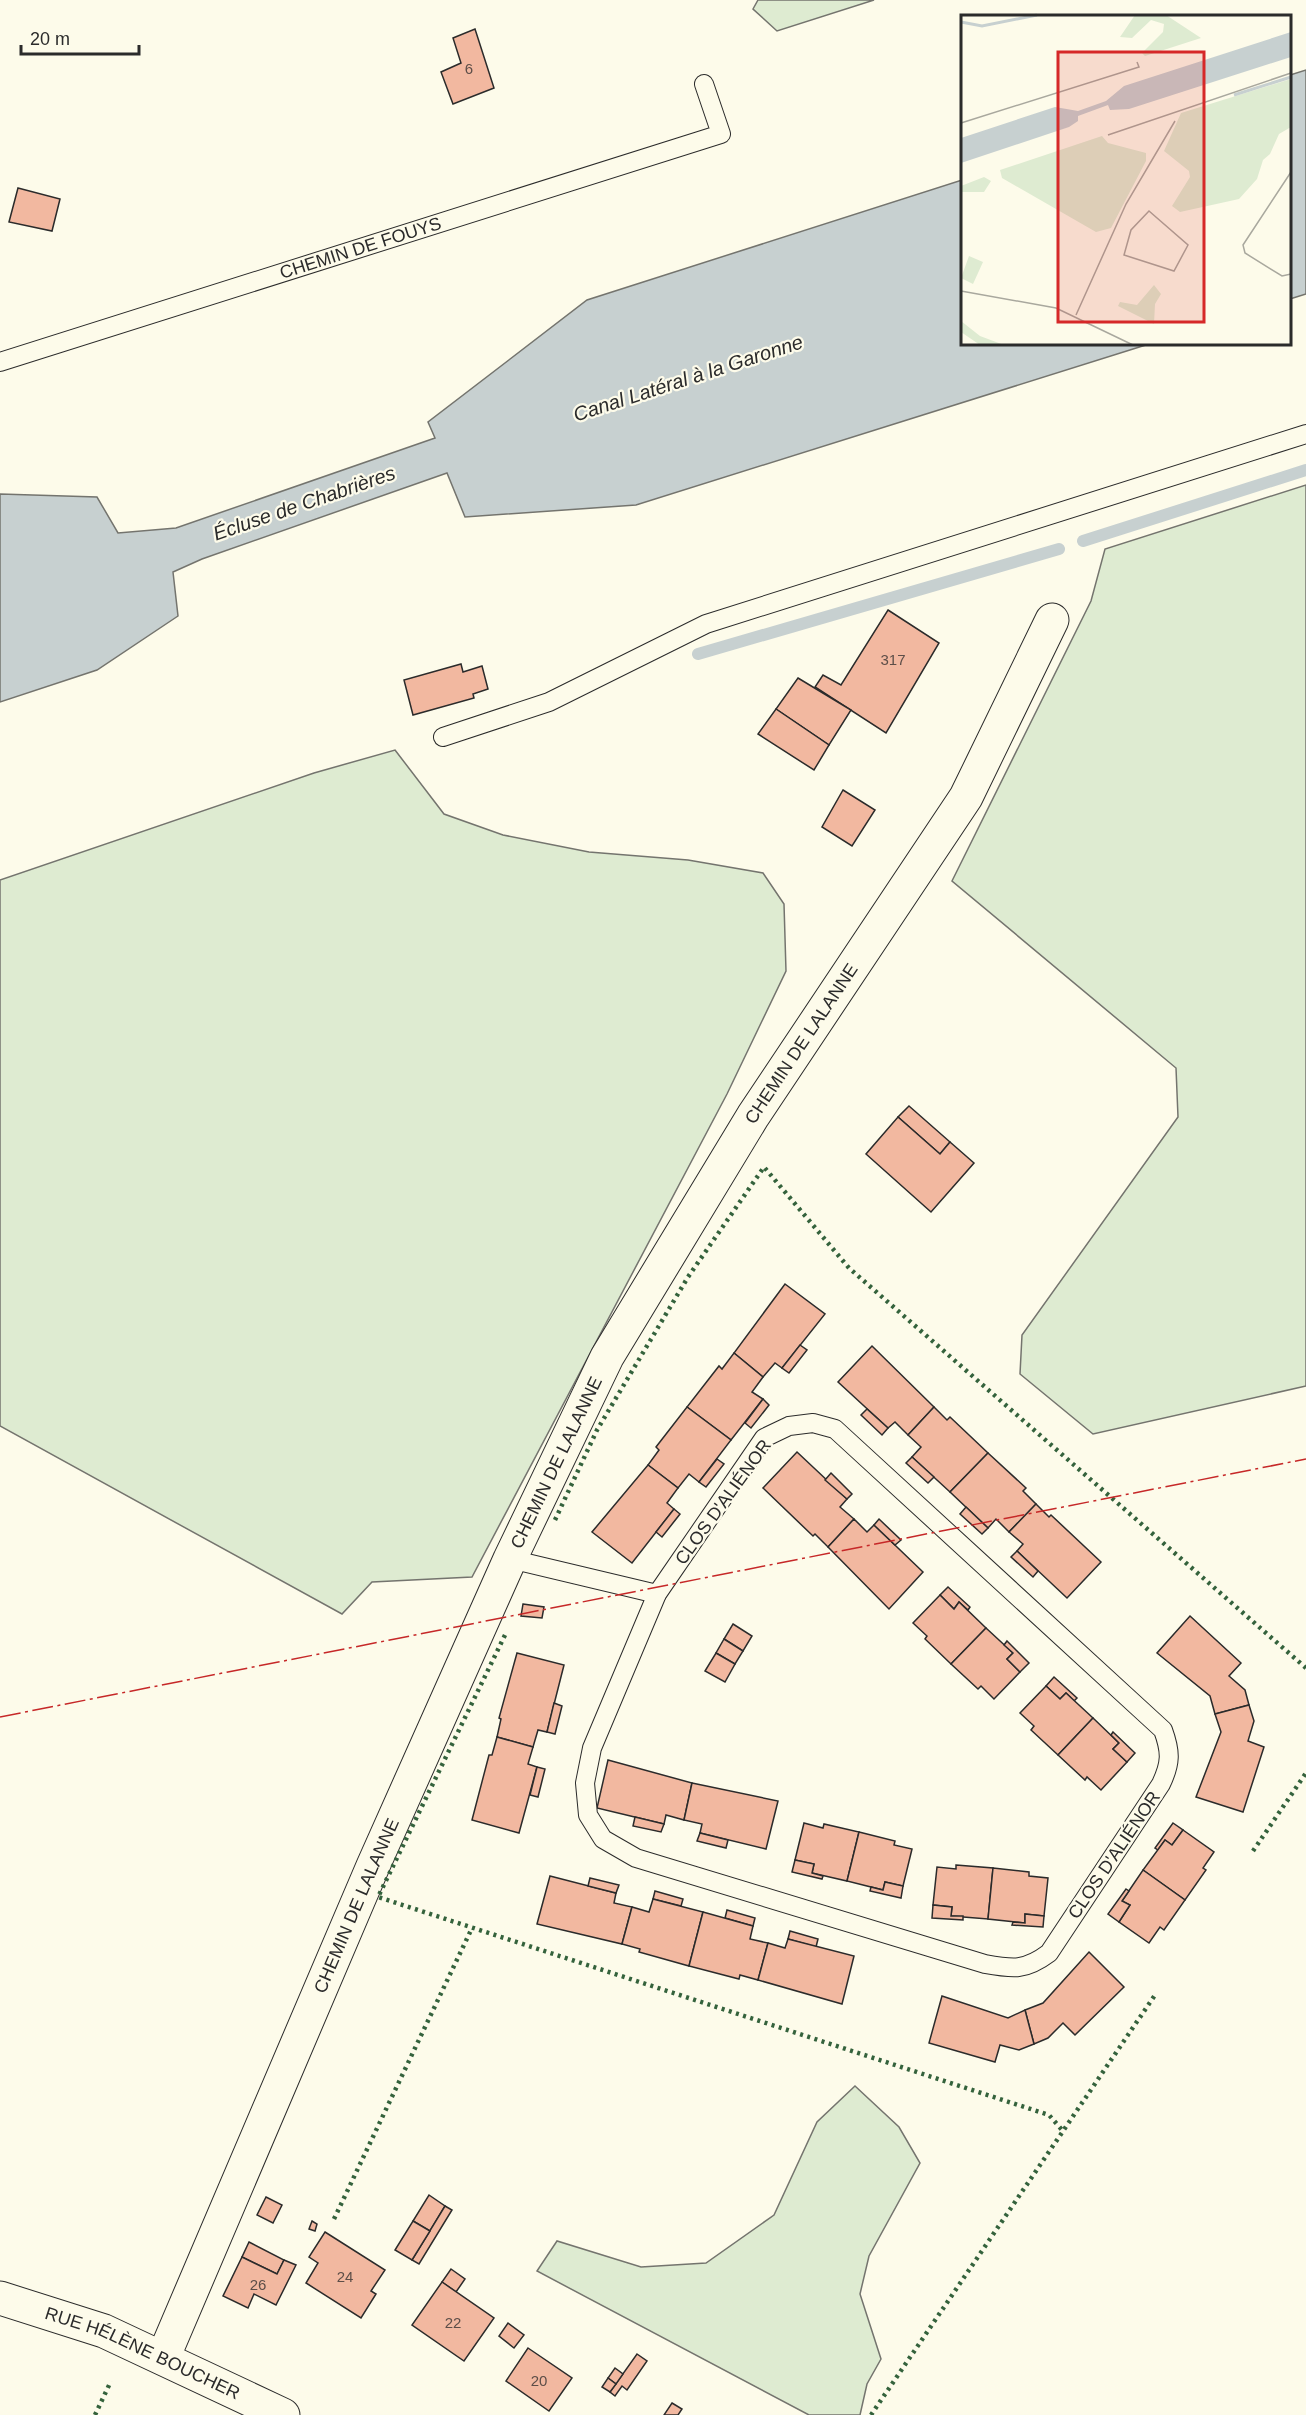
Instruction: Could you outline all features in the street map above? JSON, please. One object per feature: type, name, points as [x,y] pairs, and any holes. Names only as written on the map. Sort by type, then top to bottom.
[{"type":"street","name":"CHEMIN DE LALANNE","points":[[163,2358],[373,1866],[510,1559],[607,1357],[753,1116],[966,797],[1052,620]]},
{"type":"street","name":"RUE HÉLÈNE BOUCHER","points":[[0,2298],[104,2331],[284,2415]]},
{"type":"lane","name":"CHEMIN DE FOUYS","points":[[0,362],[721,134],[704,84]]},
{"type":"lane","points":[[443,737],[549,702],[706,624],[1306,434]]},
{"type":"lane","name":"CLOS D'ALIÉNOR","points":[[813,1423],[835,1429],[1163,1730],[1170,1749],[1170,1766],[1161,1784],[1049,1953],[1036,1963],[1015,1970],[974,1961],[636,1858],[603,1839],[588,1815],[585,1783],[592,1748],[657,1594],[764,1438],[789,1426],[813,1423]]},
{"type":"lane","points":[[510,1559],[657,1594]]},
{"type":"green space","points":[[758,0],[874,0],[777,31],[753,9]]},
{"type":"green space","points":[[1306,485],[1306,1386],[1093,1434],[1020,1374],[1022,1335],[1178,1117],[1176,1068],[952,881],[1091,601],[1105,549]]},
{"type":"green space","points":[[395,750],[444,814],[503,835],[589,852],[688,860],[763,873],[784,904],[786,971],[727,1094],[472,1577],[372,1582],[342,1614],[0,1426],[0,880],[314,773]]},
{"type":"green space","points":[[855,2086],[899,2127],[920,2163],[869,2256],[860,2294],[881,2359],[867,2384],[860,2415],[809,2415],[537,2271],[557,2241],[641,2267],[706,2263],[774,2215],[817,2122]]},
{"type":"water","points":[[1306,70],[1306,294],[1291,299],[1291,75]]},
{"type":"water","points":[[961,180],[961,345],[1146,345],[636,505],[465,517],[447,473],[202,559],[173,572],[178,616],[97,670],[0,702],[0,494],[97,497],[118,533],[176,528],[435,438],[428,422],[587,300]]},
{"type":"building","points":[[475,29],[494,88],[453,104],[441,72],[461,63],[453,38]]},
{"type":"building","points":[[18,188],[60,199],[52,231],[9,222]]},
{"type":"building","points":[[888,610],[939,643],[886,733],[815,687],[823,675],[841,685]]},
{"type":"building","points":[[461,664],[463,672],[482,666],[488,689],[473,694],[474,698],[413,715],[404,680]]},
{"type":"building","points":[[798,678],[851,710],[829,745],[776,709]]},
{"type":"building","points":[[776,709],[829,745],[814,770],[758,734]]},
{"type":"building","points":[[843,790],[875,810],[852,846],[822,827]]},
{"type":"building","points":[[909,1106],[950,1142],[940,1154],[898,1117]]},
{"type":"building","points":[[898,1117],[940,1154],[950,1142],[974,1163],[931,1212],[866,1154]]},
{"type":"building","points":[[785,1284],[825,1314],[782,1368],[775,1363],[763,1377],[734,1353]]},
{"type":"building","points":[[800,1345],[807,1350],[789,1373],[782,1368]]},
{"type":"building","points":[[872,1346],[934,1407],[908,1435],[895,1422],[888,1428],[838,1382]]},
{"type":"building","points":[[734,1353],[763,1377],[752,1392],[763,1399],[731,1440],[687,1407],[719,1366],[722,1369]]},
{"type":"building","points":[[763,1399],[769,1405],[751,1428],[745,1423]]},
{"type":"building","points":[[687,1407],[731,1440],[699,1482],[689,1474],[678,1488],[648,1465],[659,1450],[656,1447]]},
{"type":"building","points":[[934,1407],[947,1420],[950,1417],[988,1453],[950,1492],[912,1457],[921,1447],[908,1435]]},
{"type":"building","points":[[867,1409],[888,1428],[882,1435],[861,1415]]},
{"type":"building","points":[[797,1452],[847,1499],[840,1507],[854,1519],[828,1547],[815,1534],[813,1536],[763,1488]]},
{"type":"building","points":[[988,1453],[1026,1488],[1023,1491],[1036,1504],[1009,1532],[996,1519],[988,1528],[950,1492]]},
{"type":"building","points":[[912,1457],[934,1477],[928,1483],[906,1463]]},
{"type":"building","points":[[717,1459],[724,1464],[706,1487],[699,1482]]},
{"type":"building","points":[[648,1465],[678,1488],[667,1503],[674,1509],[632,1563],[592,1532]]},
{"type":"building","points":[[831,1473],[852,1494],[847,1499],[825,1480]]},
{"type":"building","points":[[1036,1504],[1101,1562],[1067,1598],[1017,1551],[1023,1544],[1009,1532]]},
{"type":"building","points":[[966,1507],[988,1528],[982,1534],[960,1514]]},
{"type":"building","points":[[674,1509],[680,1514],[662,1537],[656,1532]]},
{"type":"building","points":[[854,1519],[867,1532],[874,1525],[923,1572],[889,1609],[828,1547]]},
{"type":"building","points":[[879,1519],[901,1540],[895,1545],[874,1525]]},
{"type":"building","points":[[1017,1551],[1038,1571],[1033,1577],[1011,1557]]},
{"type":"building","points":[[948,1587],[970,1607],[968,1610],[959,1602],[954,1609],[940,1595]]},
{"type":"building","points":[[940,1595],[954,1609],[959,1602],[986,1628],[951,1664],[925,1639],[927,1636],[913,1623]]},
{"type":"building","points":[[523,1604],[544,1607],[542,1618],[521,1616]]},
{"type":"building","points":[[1190,1616],[1241,1663],[1229,1676],[1245,1690],[1249,1705],[1215,1714],[1210,1696],[1157,1653]]},
{"type":"building","points":[[733,1624],[752,1636],[743,1651],[724,1639]]},
{"type":"building","points":[[986,1628],[1013,1653],[1007,1659],[1020,1672],[994,1699],[981,1686],[978,1689],[951,1664]]},
{"type":"building","points":[[724,1639],[743,1651],[735,1664],[716,1653]]},
{"type":"building","points":[[1007,1641],[1029,1663],[1020,1672],[1007,1659],[1013,1653],[1004,1645]]},
{"type":"building","points":[[517,1653],[564,1665],[547,1732],[538,1730],[533,1747],[497,1737],[501,1719],[499,1718]]},
{"type":"building","points":[[716,1653],[735,1664],[725,1682],[705,1671]]},
{"type":"building","points":[[1054,1677],[1077,1698],[1074,1701],[1066,1693],[1060,1699],[1046,1686]]},
{"type":"building","points":[[1046,1686],[1060,1699],[1066,1693],[1093,1718],[1058,1755],[1031,1730],[1034,1726],[1020,1713]]},
{"type":"building","points":[[554,1703],[562,1706],[555,1734],[547,1732]]},
{"type":"building","points":[[1249,1705],[1254,1721],[1248,1741],[1264,1747],[1243,1812],[1196,1797],[1221,1732],[1215,1714]]},
{"type":"building","points":[[1093,1718],[1119,1743],[1113,1749],[1127,1762],[1101,1790],[1087,1777],[1085,1780],[1058,1755]]},
{"type":"building","points":[[1113,1732],[1135,1753],[1127,1762],[1113,1749],[1119,1743],[1111,1735]]},
{"type":"building","points":[[497,1737],[533,1747],[528,1764],[537,1767],[519,1833],[472,1820],[489,1755],[492,1755]]},
{"type":"building","points":[[608,1760],[692,1783],[684,1820],[666,1815],[664,1824],[597,1808]]},
{"type":"building","points":[[537,1767],[545,1769],[538,1797],[530,1795]]},
{"type":"building","points":[[692,1783],[778,1801],[766,1849],[700,1833],[702,1824],[684,1820]]},
{"type":"building","points":[[635,1817],[664,1824],[661,1832],[633,1826]]},
{"type":"building","points":[[804,1823],[823,1828],[824,1824],[859,1832],[847,1881],[812,1873],[814,1864],[795,1860]]},
{"type":"building","points":[[1173,1823],[1183,1830],[1172,1845],[1165,1840],[1158,1850],[1155,1848]]},
{"type":"building","points":[[1183,1830],[1214,1852],[1203,1868],[1206,1870],[1185,1900],[1143,1870],[1165,1840],[1172,1845]]},
{"type":"building","points":[[859,1832],[895,1841],[894,1845],[912,1849],[903,1886],[885,1882],[883,1890],[847,1881]]},
{"type":"building","points":[[700,1833],[728,1840],[726,1848],[697,1841]]},
{"type":"building","points":[[795,1860],[814,1864],[812,1873],[823,1876],[822,1879],[792,1872]]},
{"type":"building","points":[[956,1865],[993,1868],[988,1919],[951,1916],[952,1907],[933,1905],[937,1867],[956,1869]]},
{"type":"building","points":[[993,1868],[1029,1872],[1029,1876],[1048,1878],[1044,1916],[1025,1914],[1025,1923],[988,1919]]},
{"type":"building","points":[[1143,1870],[1185,1900],[1164,1930],[1160,1927],[1149,1943],[1119,1922],[1130,1905],[1122,1901]]},
{"type":"building","points":[[550,1876],[616,1893],[614,1903],[632,1907],[622,1944],[537,1924]]},
{"type":"building","points":[[590,1878],[619,1885],[616,1893],[588,1886]]},
{"type":"building","points":[[885,1882],[903,1886],[901,1898],[870,1891],[871,1887],[883,1890]]},
{"type":"building","points":[[1126,1889],[1129,1891],[1122,1901],[1130,1905],[1119,1922],[1108,1914]]},
{"type":"building","points":[[655,1891],[683,1899],[681,1906],[653,1899]]},
{"type":"building","points":[[653,1899],[703,1912],[689,1966],[639,1952],[640,1949],[622,1944],[632,1907],[649,1912]]},
{"type":"building","points":[[933,1905],[952,1907],[951,1916],[963,1916],[963,1920],[932,1918]]},
{"type":"building","points":[[727,1910],[755,1918],[753,1926],[725,1918]]},
{"type":"building","points":[[703,1912],[753,1926],[750,1939],[768,1943],[758,1980],[740,1975],[739,1979],[689,1966]]},
{"type":"building","points":[[1025,1914],[1044,1916],[1043,1927],[1012,1925],[1013,1922],[1025,1923]]},
{"type":"building","points":[[790,1931],[818,1939],[816,1947],[788,1939]]},
{"type":"building","points":[[788,1939],[854,1956],[842,2004],[758,1980],[768,1943],[785,1948]]},
{"type":"building","points":[[1089,1952],[1124,1987],[1075,2035],[1063,2023],[1048,2038],[1034,2044],[1025,2010],[1043,2003]]},
{"type":"building","points":[[942,1996],[1008,2018],[1025,2010],[1034,2044],[1019,2050],[1000,2045],[995,2062],[929,2043]]},
{"type":"building","points":[[429,2195],[445,2206],[430,2231],[413,2221]]},
{"type":"building","points":[[266,2197],[282,2205],[273,2223],[257,2215]]},
{"type":"building","points":[[445,2206],[452,2210],[419,2264],[412,2260]]},
{"type":"building","points":[[312,2221],[317,2224],[315,2231],[309,2229]]},
{"type":"building","points":[[413,2221],[430,2231],[412,2260],[395,2250]]},
{"type":"building","points":[[325,2232],[385,2270],[371,2291],[376,2294],[361,2318],[306,2283],[318,2263],[309,2257]]},
{"type":"building","points":[[249,2242],[284,2260],[277,2274],[242,2257]]},
{"type":"building","points":[[242,2257],[277,2274],[284,2260],[296,2265],[276,2305],[254,2294],[248,2308],[223,2296]]},
{"type":"building","points":[[451,2269],[465,2279],[456,2292],[442,2282]]},
{"type":"building","points":[[442,2282],[494,2318],[464,2361],[412,2325]]},
{"type":"building","points":[[508,2323],[524,2335],[514,2348],[499,2336]]},
{"type":"building","points":[[528,2348],[572,2378],[549,2411],[506,2381]]},
{"type":"building","points":[[637,2354],[647,2361],[627,2390],[622,2386],[615,2396],[610,2392]]},
{"type":"building","points":[[615,2368],[623,2374],[616,2384],[608,2378]]},
{"type":"building","points":[[608,2378],[616,2384],[610,2392],[602,2387]]},
{"type":"building","points":[[672,2403],[682,2409],[678,2415],[664,2415]]},
{"type":"waterway","points":[[1083,541],[1306,470]]},
{"type":"waterway","points":[[698,654],[1059,549]]},
{"type":"hedge","points":[[555,1520],[597,1430],[688,1277],[764,1167],[849,1268],[1306,1668]]},
{"type":"hedge","points":[[505,1635],[378,1897],[1049,2115],[1063,2131]]},
{"type":"hedge","points":[[1253,1851],[1306,1773]]},
{"type":"hedge","points":[[334,2219],[472,1928]]},
{"type":"hedge","points":[[871,2415],[1155,1995]]},
{"type":"hedge","points":[[95,2415],[111,2381]]},
{"type":"power","points":[[0,1717],[1306,1459]]},
{"type":"water label","name":"Canal Latéral à la Garonne","points":[[688,378]]},
{"type":"water label","name":"Écluse de Chabrières","points":[[304,503]]}]
